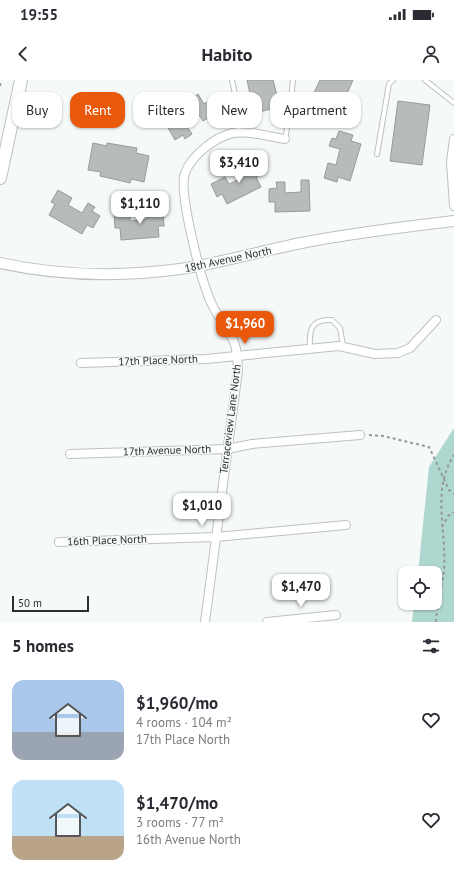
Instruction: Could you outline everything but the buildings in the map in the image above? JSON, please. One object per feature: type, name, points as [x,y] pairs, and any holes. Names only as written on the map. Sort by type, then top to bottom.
[{"type":"main road","points":[[0,178],[21,80]]},
{"type":"street","name":"Terraceview Lane North","points":[[205,622],[238,370],[237,355],[233,340],[216,314],[209,299],[199,265],[183,185],[185,173],[198,154],[222,136],[238,133],[285,139]]},
{"type":"street","points":[[454,139],[451,162],[454,206]]},
{"type":"street","name":"18th Avenue North","points":[[0,263],[52,272],[96,275],[139,274],[199,265],[303,243],[382,230],[454,221]]},
{"type":"street","name":"17th Place North","points":[[81,363],[178,361],[343,346],[375,354],[398,353],[414,344],[436,320]]},
{"type":"street","name":"17th Avenue North","points":[[70,454],[227,449],[252,444],[360,435]]},
{"type":"street","name":"16th Place North","points":[[59,542],[216,537],[346,525]]},
{"type":"street","points":[[267,622],[336,615]]},
{"type":"lane","points":[[232,80],[238,108],[238,133]]},
{"type":"lane","points":[[285,139],[289,118],[292,80]]},
{"type":"lane","points":[[377,154],[389,84],[393,80]]},
{"type":"lane","points":[[425,80],[454,103]]},
{"type":"lane","points":[[310,348],[312,325],[318,321],[325,320],[332,320],[340,328],[343,346]]},
{"type":"path","points":[[0,86],[1,80]]},
{"type":"path","points":[[360,435],[383,436],[429,447],[449,490],[454,494]]},
{"type":"path","points":[[436,622],[444,569],[441,494],[447,466],[454,455]]},
{"type":"path","points":[[442,528],[448,516],[454,512]]},
{"type":"green space","points":[[454,428],[454,622],[412,622],[413,610],[442,610],[442,566],[419,566],[429,467]]}]
